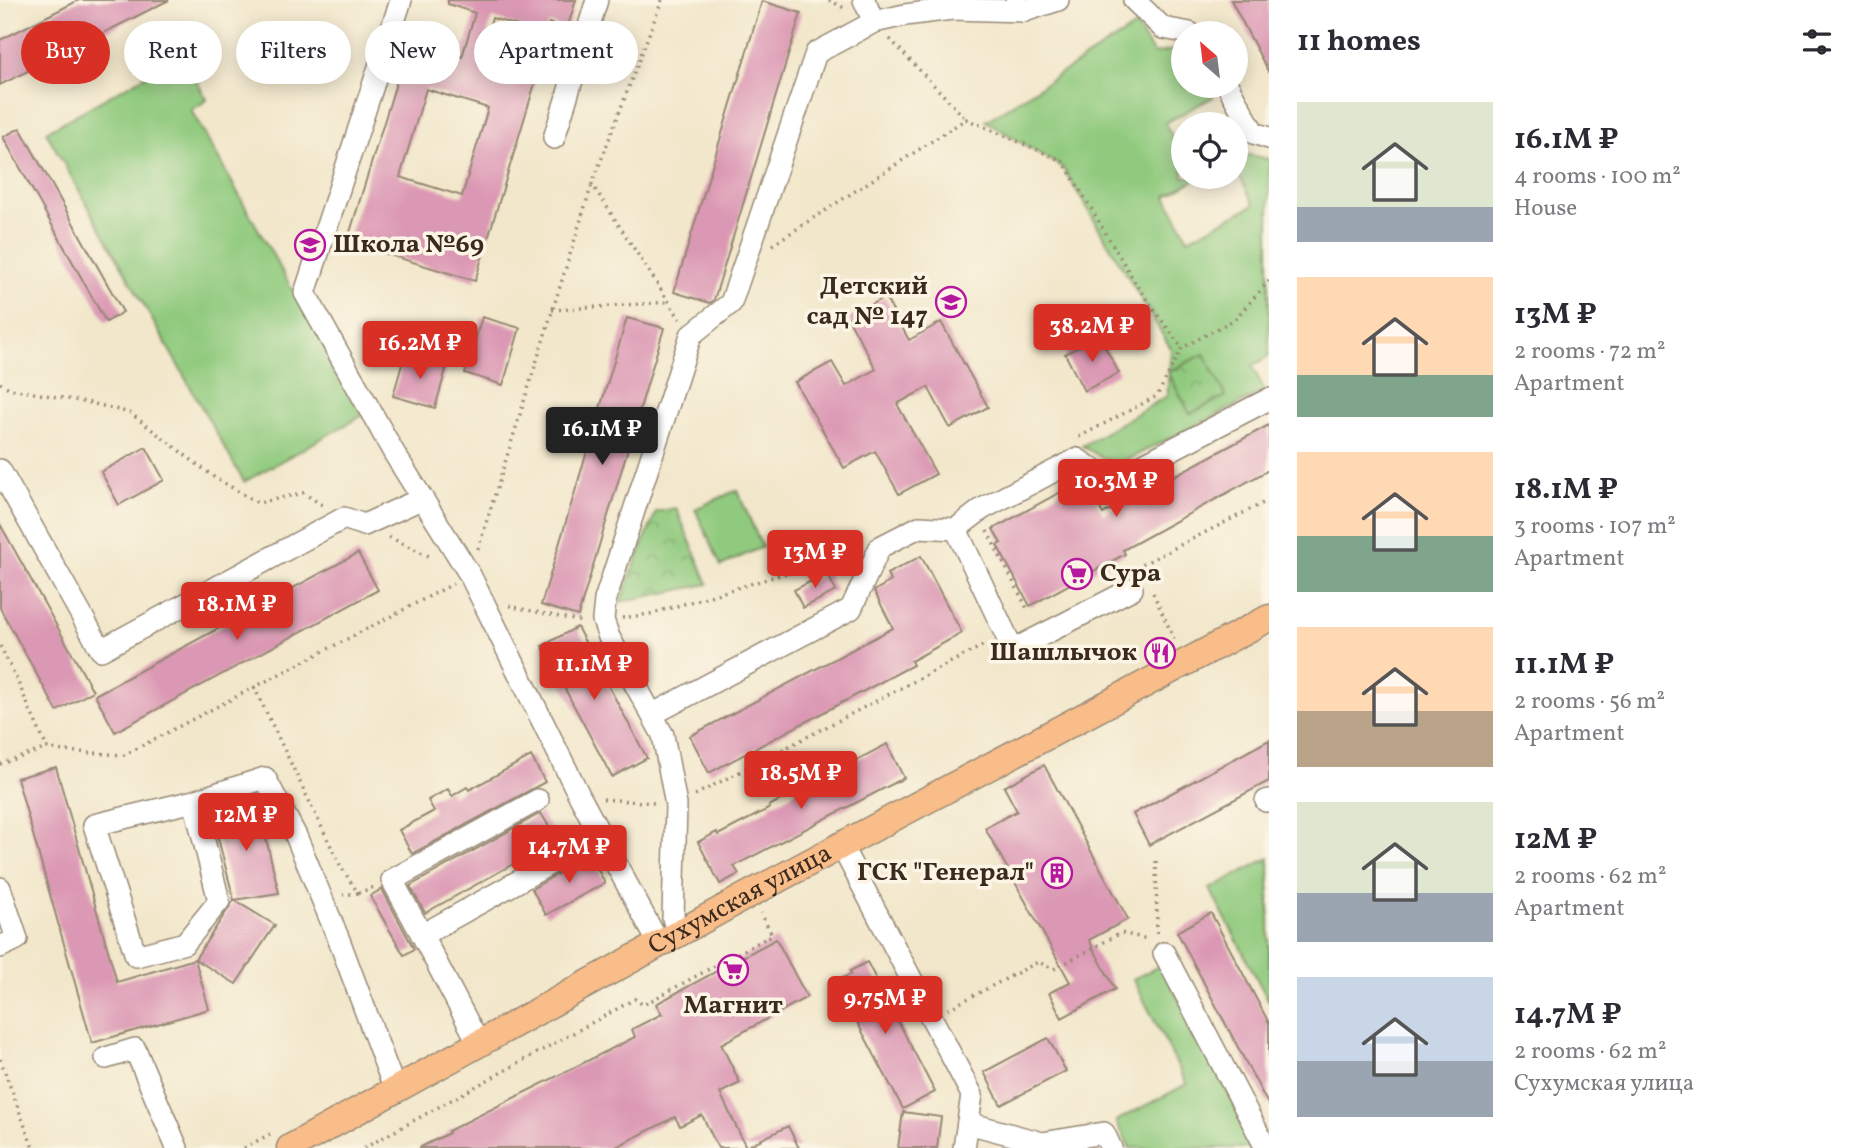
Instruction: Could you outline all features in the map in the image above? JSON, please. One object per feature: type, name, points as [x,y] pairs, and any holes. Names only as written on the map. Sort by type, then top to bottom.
[{"type":"main road","name":"Сухумская улица","points":[[290,1148],[841,845],[1269,618]]},
{"type":"lane","points":[[401,0],[305,293],[394,453],[470,575],[580,797],[668,939]]},
{"type":"lane","points":[[554,138],[597,0]]},
{"type":"lane","points":[[864,0],[874,22]]},
{"type":"lane","points":[[668,939],[673,918],[676,805],[663,735],[609,637],[603,620],[605,600],[691,335],[731,303],[816,53],[874,22],[905,15],[1058,0]]},
{"type":"lane","points":[[1134,0],[1163,28],[1171,29]]},
{"type":"lane","points":[[1235,98],[1254,133],[1269,138]]},
{"type":"lane","points":[[653,714],[851,609],[872,546],[919,527],[956,529],[982,509],[1077,459],[1111,481],[1269,399]]},
{"type":"lane","points":[[0,470],[102,650],[344,518],[364,525],[421,499]]},
{"type":"lane","points":[[956,529],[1013,650],[1143,585]]},
{"type":"lane","points":[[194,801],[219,901],[185,943],[136,956],[94,825],[194,801],[265,778],[296,836],[339,940],[395,1090]]},
{"type":"lane","points":[[479,1044],[392,880],[538,800]]},
{"type":"lane","points":[[841,845],[972,1095],[964,1148]]},
{"type":"lane","points":[[422,935],[560,858]]},
{"type":"lane","points":[[0,888],[16,939],[0,947]]},
{"type":"lane","points":[[1164,953],[1266,1148]]},
{"type":"lane","points":[[106,1058],[135,1049],[177,1148]]},
{"type":"lane","points":[[968,1123],[1042,1143],[1104,1133],[1111,1148]]},
{"type":"path","points":[[0,764],[47,748],[124,755],[470,575],[592,184],[662,0]]},
{"type":"path","points":[[874,22],[966,119],[1063,161],[1139,289],[1182,348]]},
{"type":"path","points":[[744,263],[966,119]]},
{"type":"path","points":[[592,184],[691,335]]},
{"type":"path","points":[[1073,441],[1157,396],[1182,348],[1235,319],[1269,281]]},
{"type":"path","points":[[552,310],[669,302]]},
{"type":"path","points":[[0,383],[11,389],[130,413],[214,477],[258,503],[303,494],[344,518]]},
{"type":"path","points":[[1141,565],[1269,500]]},
{"type":"path","points":[[840,557],[872,546]]},
{"type":"path","points":[[483,600],[578,622],[650,614],[872,546]]},
{"type":"path","points":[[1141,565],[1143,585],[1177,646]]},
{"type":"path","points":[[1141,565],[1143,585]]},
{"type":"path","points":[[580,797],[676,805],[1006,633]]},
{"type":"path","points":[[0,646],[47,748]]},
{"type":"path","points":[[932,1018],[1038,962],[1054,970],[1121,933],[1157,941],[1156,861]]},
{"type":"path","points":[[364,1148],[635,999],[643,1006],[772,934],[757,905]]},
{"type":"path","points":[[0,1059],[33,1148]]},
{"type":"green space","points":[[1136,26],[1154,54],[1171,50],[1171,98],[1211,98],[1185,112],[1171,112],[1171,120],[1165,123],[1171,134],[1171,189],[1179,189],[1166,196],[1188,239],[1254,205],[1246,189],[1248,156],[1269,159],[1269,356],[1252,366],[1265,391],[1116,465],[1082,446],[1167,396],[1171,349],[1063,168],[986,121]]},
{"type":"green space","points":[[131,84],[198,84],[207,100],[191,110],[363,415],[244,482],[46,132]]},
{"type":"green space","points":[[1204,354],[1226,396],[1190,414],[1168,372]]},
{"type":"green space","points":[[737,490],[762,547],[721,566],[695,509]]},
{"type":"green space","points":[[676,508],[708,584],[620,602],[656,512]]},
{"type":"green space","points":[[1269,858],[1269,1002],[1210,889]]},
{"type":"green space","points":[[1161,965],[1256,1148],[1130,1148],[1116,1121],[1187,1084],[1133,979]]},
{"type":"building","points":[[79,0],[169,0],[110,30],[110,21],[38,21]]},
{"type":"building","points":[[448,0],[576,0],[569,21],[502,21],[492,18],[491,21],[474,21],[474,84],[535,84],[475,281],[347,242],[396,84],[460,84],[460,56],[475,13],[448,4]],"holes":[[[426,89],[488,108],[462,196],[400,177]]]},
{"type":"building","points":[[1231,0],[1269,0],[1269,73],[1248,33],[1248,21],[1242,21]]},
{"type":"building","points":[[762,1],[801,13],[714,300],[710,303],[674,292]]},
{"type":"building","points":[[21,29],[21,74],[0,85],[0,40]]},
{"type":"building","points":[[20,128],[123,312],[106,322],[3,137]]},
{"type":"building","points":[[885,297],[909,340],[941,322],[988,407],[950,428],[928,387],[897,404],[936,474],[899,494],[875,451],[844,468],[795,382],[832,362],[846,386],[876,369],[848,318]]},
{"type":"building","points":[[482,317],[520,328],[503,385],[465,373]]},
{"type":"building","points":[[627,318],[664,328],[578,616],[541,605]]},
{"type":"building","points":[[1099,336],[1119,373],[1084,391],[1065,354]]},
{"type":"building","points":[[405,354],[447,366],[435,408],[393,396]]},
{"type":"building","points":[[1269,425],[1269,470],[1123,550],[1125,554],[1030,606],[997,545],[1001,543],[993,529],[1084,479],[1103,514]]},
{"type":"building","points":[[146,447],[164,480],[119,505],[101,472]]},
{"type":"building","points":[[0,524],[93,691],[57,711],[0,608]]},
{"type":"building","points":[[358,553],[378,590],[115,732],[95,695]]},
{"type":"building","points":[[921,556],[962,633],[911,661],[913,665],[709,773],[690,736],[893,628],[874,591],[891,581],[887,574]]},
{"type":"building","points":[[827,573],[836,591],[803,608],[794,590]]},
{"type":"building","points":[[577,627],[647,758],[612,777],[542,646]]},
{"type":"building","points":[[1269,740],[1269,781],[1149,845],[1133,814]]},
{"type":"building","points":[[887,744],[904,778],[734,866],[739,874],[720,884],[698,842],[717,832],[718,835]]},
{"type":"building","points":[[531,756],[545,782],[412,854],[399,830],[434,811],[428,800],[448,789],[452,796],[467,787],[469,790]]},
{"type":"building","name":"ГСК \"Генерал\"","points":[[1044,765],[1128,919],[1089,940],[1115,989],[1062,1018],[1049,993],[1070,982],[985,828],[1017,811],[1004,787]]},
{"type":"building","points":[[56,767],[117,982],[195,959],[209,1009],[92,1043],[17,778]]},
{"type":"building","points":[[258,805],[279,893],[234,900],[212,815]]},
{"type":"building","points":[[541,813],[560,845],[519,866],[517,862],[425,913],[410,886]]},
{"type":"building","points":[[590,855],[605,883],[546,915],[532,889]]},
{"type":"building","points":[[382,889],[414,949],[404,955],[370,896]]},
{"type":"building","points":[[234,900],[275,925],[236,984],[195,959]]},
{"type":"building","points":[[1211,913],[1269,1023],[1269,1106],[1177,932]]},
{"type":"building","points":[[776,939],[807,997],[721,1044],[740,1083],[720,1093],[746,1147],[788,1126],[799,1148],[718,1148],[702,1115],[680,1126],[675,1117],[614,1148],[419,1148],[635,1037],[632,1029],[662,1014],[656,1004]]},
{"type":"building","points":[[867,962],[935,1092],[903,1109],[836,982]]},
{"type":"building","points":[[1048,1038],[1066,1071],[1001,1105],[984,1072]]},
{"type":"building","points":[[903,1112],[941,1117],[937,1148],[898,1148]]},
{"type":"place","name":"Школа №69","points":[[310,245]]},
{"type":"place","name":"Детский сад № 147","points":[[951,302]]},
{"type":"place","name":"Сура","points":[[1077,574]]},
{"type":"place","name":"Шашлычок","points":[[1160,653]]},
{"type":"place","name":"ГСК \"Генерал\"","points":[[1057,873]]},
{"type":"place","name":"Магнит","points":[[733,970]]}]
